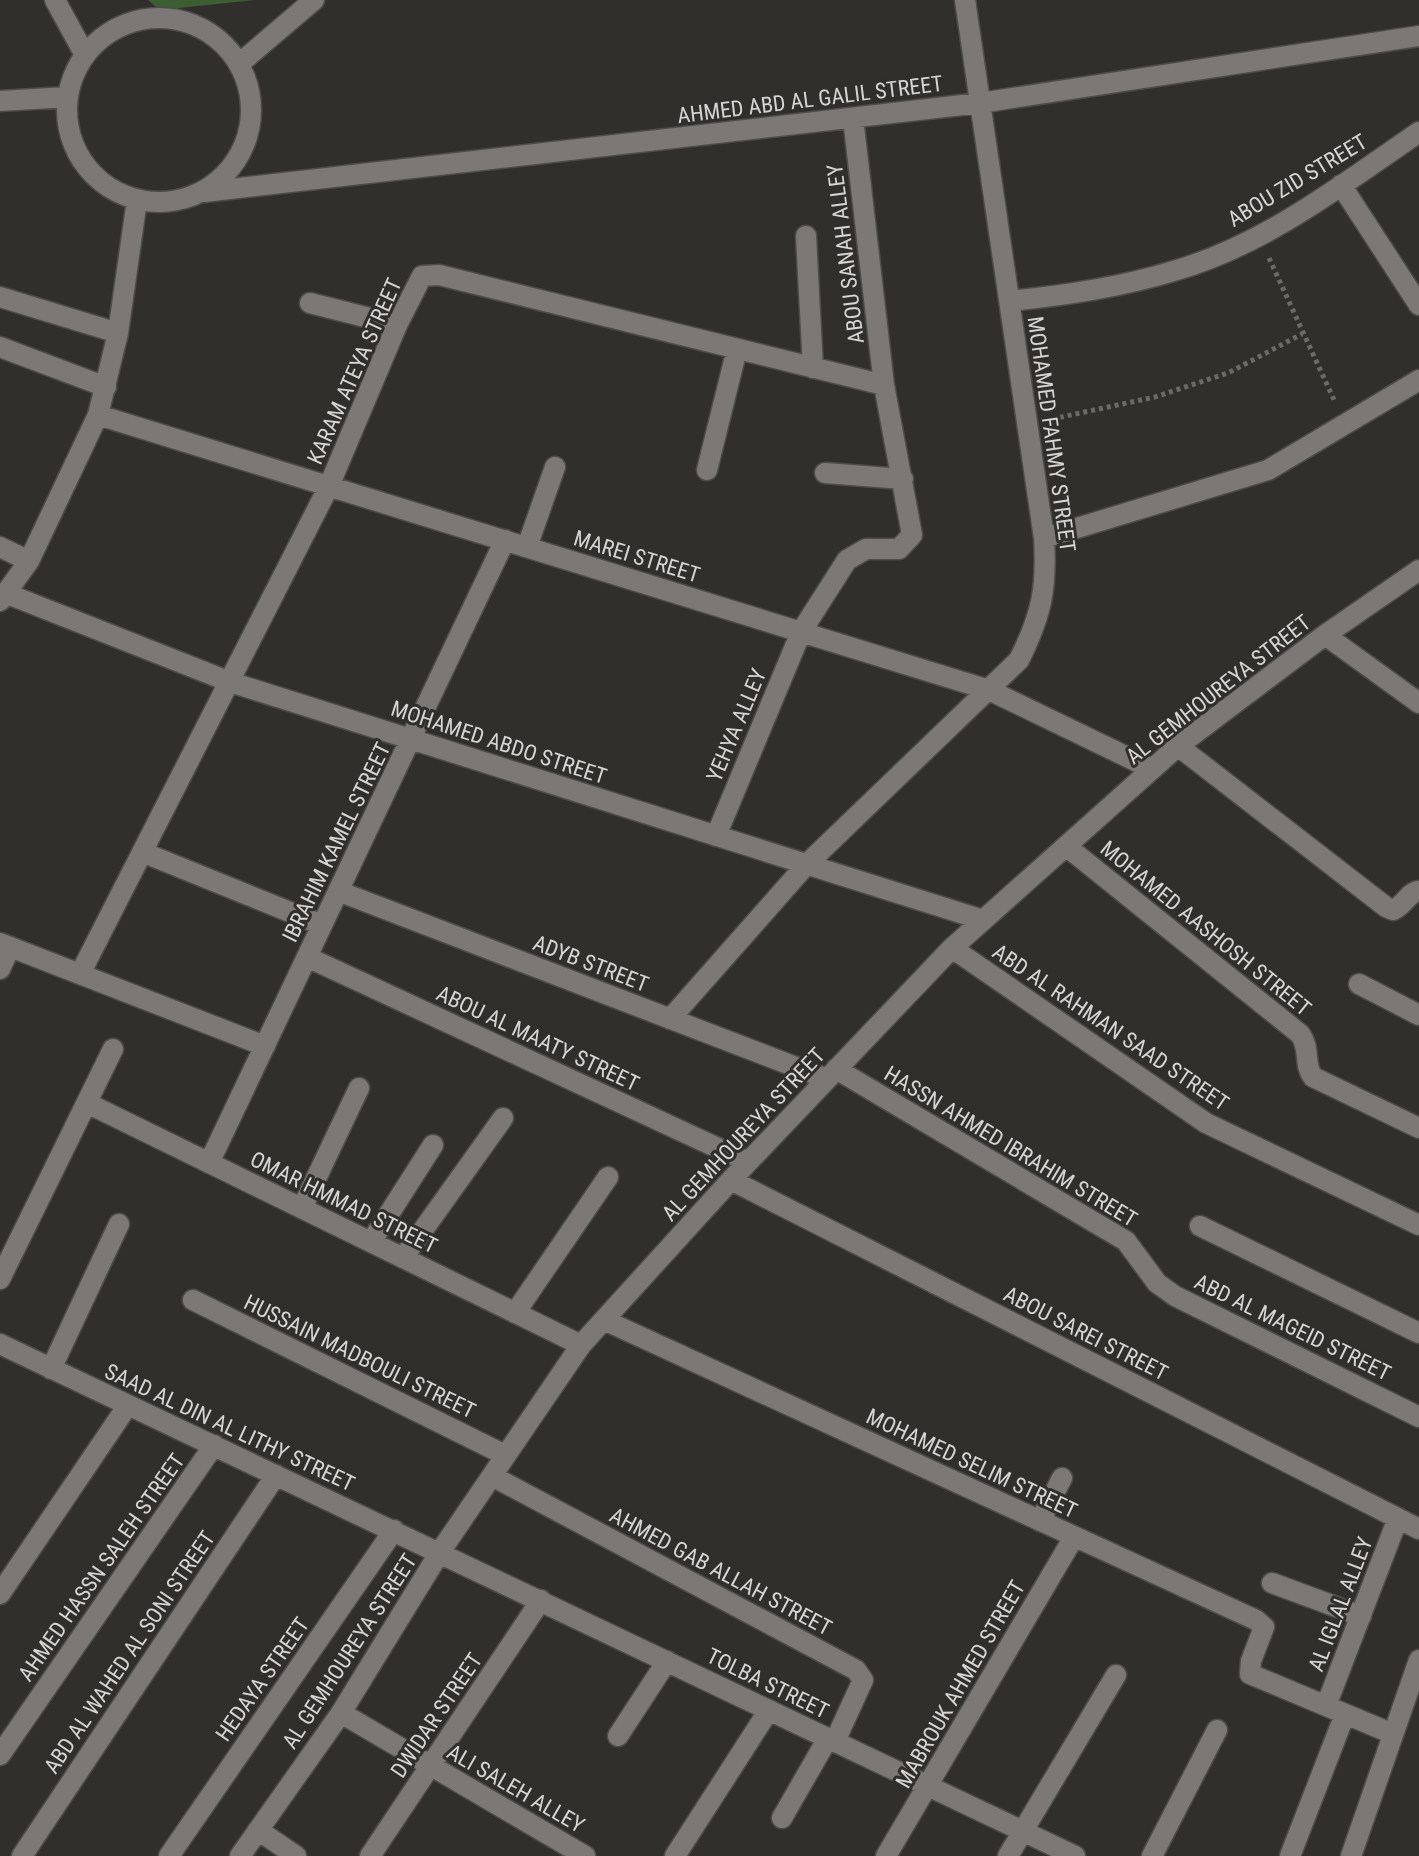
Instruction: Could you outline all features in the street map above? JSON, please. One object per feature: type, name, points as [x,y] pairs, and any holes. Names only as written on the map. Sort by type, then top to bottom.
[{"type":"street","points":[[55,0],[85,55]]},
{"type":"street","points":[[239,64],[314,0]]},
{"type":"street","name":"MOHAMED FAHMY STREET","points":[[670,1019],[806,865],[1019,660],[1038,621],[1047,580],[1044,538],[965,0]]},
{"type":"street","points":[[165,18],[194,25],[220,41],[239,64],[252,99],[249,136],[232,168],[204,192],[171,202],[137,200],[106,186],[82,162],[68,130],[67,97],[85,55],[107,34],[135,21],[165,18]]},
{"type":"street","name":"AHMED ABD AL GALIL STREET","points":[[204,192],[980,103],[1419,36]]},
{"type":"street","points":[[0,101],[67,97]]},
{"type":"street","name":"ABOU SANAH ALLEY","points":[[853,118],[884,385]]},
{"type":"street","name":"ABOU ZID STREET","points":[[1010,301],[1096,291],[1166,273],[1259,236],[1419,132]]},
{"type":"street","points":[[1341,185],[1419,305]]},
{"type":"street","points":[[3,597],[29,561],[98,415],[118,333],[137,200]]},
{"type":"street","points":[[806,236],[813,368]]},
{"type":"street","name":"KARAM ATEYA STREET","points":[[80,974],[329,486],[397,325],[422,276],[439,275],[884,385]]},
{"type":"street","points":[[0,297],[118,333]]},
{"type":"street","points":[[310,303],[397,325]]},
{"type":"street","points":[[0,347],[106,387]]},
{"type":"street","points":[[707,470],[737,349]]},
{"type":"street","points":[[1044,538],[1268,470],[1419,380]]},
{"type":"street","points":[[801,632],[847,560],[866,549],[899,549],[910,541],[913,528],[884,385]]},
{"type":"street","name":"MAREI STREET","points":[[98,415],[989,690],[1152,769]]},
{"type":"street","points":[[527,547],[555,467]]},
{"type":"street","points":[[825,473],[903,479]]},
{"type":"street","name":"IBRAHIM KAMEL STREET","points":[[209,1163],[505,540]]},
{"type":"street","points":[[0,547],[29,561]]},
{"type":"street","name":"AL GEMHOUREYA STREET","points":[[240,1856],[341,1713],[440,1552],[581,1345],[731,1180],[952,948],[1152,769],[1325,635],[1419,570]]},
{"type":"street","name":"MOHAMED ABDO STREET","points":[[3,597],[230,682],[983,920]]},
{"type":"street","name":"YEHYA ALLEY","points":[[716,836],[801,632]]},
{"type":"street","points":[[1325,635],[1419,703]]},
{"type":"street","points":[[1178,746],[1386,907],[1393,910],[1401,907],[1409,896],[1419,891]]},
{"type":"street","name":"MOHAMED AASHOSH STREET","points":[[1066,846],[1300,1034],[1309,1051],[1308,1066],[1313,1077],[1419,1128]]},
{"type":"street","points":[[142,852],[322,925]]},
{"type":"street","name":"ADYB STREET","points":[[338,891],[670,1019],[832,1074]]},
{"type":"street","points":[[0,969],[5,945],[265,1046]]},
{"type":"street","name":"ABD AL RAHMAN SAAD STREET","points":[[952,948],[1206,1123],[1419,1225]]},
{"type":"street","name":"ABOU AL MAATY STREET","points":[[307,957],[748,1162]]},
{"type":"street","points":[[1359,984],[1419,1015]]},
{"type":"street","points":[[0,1279],[113,1049]]},
{"type":"street","name":"HASSN AHMED IBRAHIM STREET","points":[[832,1074],[1126,1241],[1151,1274]]},
{"type":"street","points":[[302,1208],[359,1088]]},
{"type":"street","name":"OMAR HMMAD STREET","points":[[87,1103],[581,1345]]},
{"type":"street","points":[[403,1258],[503,1118]]},
{"type":"street","points":[[371,1242],[433,1145]]},
{"type":"street","points":[[515,1313],[608,1177]]},
{"type":"street","name":"ABOU SAREI STREET","points":[[731,1180],[1419,1529]]},
{"type":"street","points":[[51,1369],[119,1224]]},
{"type":"street","points":[[1200,1226],[1419,1333]]},
{"type":"street","name":"ABD AL MAGEID STREET","points":[[1151,1274],[1175,1296],[1419,1417]]},
{"type":"street","name":"HUSSAIN MADBOULI STREET","points":[[193,1300],[505,1455]]},
{"type":"street","name":"MOHAMED SELIM STREET","points":[[604,1320],[1256,1620],[1264,1627],[1251,1661],[1250,1674],[1336,1710]]},
{"type":"street","name":"SAAD AL DIN AL LITHY STREET","points":[[2,1350],[51,1369],[440,1552]]},
{"type":"street","points":[[0,1594],[128,1405]]},
{"type":"street","name":"AHMED HASSN SALEH STREET","points":[[0,1755],[214,1445]]},
{"type":"street","name":"ABD AL WAHED AL SONI STREET","points":[[22,1856],[276,1475]]},
{"type":"street","name":"AHMED GAB ALLAH STREET","points":[[492,1476],[856,1670],[863,1680],[860,1692],[831,1740]]},
{"type":"street","points":[[1040,1521],[1062,1478]]},
{"type":"street","name":"AL IGLAL ALLEY","points":[[1290,1856],[1336,1710],[1361,1616],[1398,1518]]},
{"type":"street","name":"HEDAYA STREET","points":[[169,1856],[394,1530]]},
{"type":"street","name":"MABROUK AHMED STREET","points":[[886,1856],[1074,1537]]},
{"type":"street","name":"TOLBA STREET","points":[[440,1552],[1075,1856]]},
{"type":"street","points":[[1272,1583],[1361,1616]]},
{"type":"street","name":"DWIDAR STREET","points":[[370,1856],[541,1600]]},
{"type":"street","points":[[1351,1856],[1419,1660]]},
{"type":"street","points":[[618,1736],[667,1661]]},
{"type":"street","points":[[1008,1856],[1116,1675]]},
{"type":"street","points":[[675,1856],[769,1710]]},
{"type":"street","points":[[1336,1710],[1393,1734]]},
{"type":"street","name":"ALI SALEH ALLEY","points":[[341,1713],[585,1856]]},
{"type":"street","points":[[1152,1856],[1217,1730]]},
{"type":"street","points":[[782,1818],[831,1740]]},
{"type":"street","points":[[258,1830],[296,1856]]},
{"type":"path","points":[[1259,236],[1345,424]]},
{"type":"path","points":[[1028,424],[1155,397],[1228,373],[1302,334]]},
{"type":"green space","points":[[148,0],[255,0],[160,10]]}]
